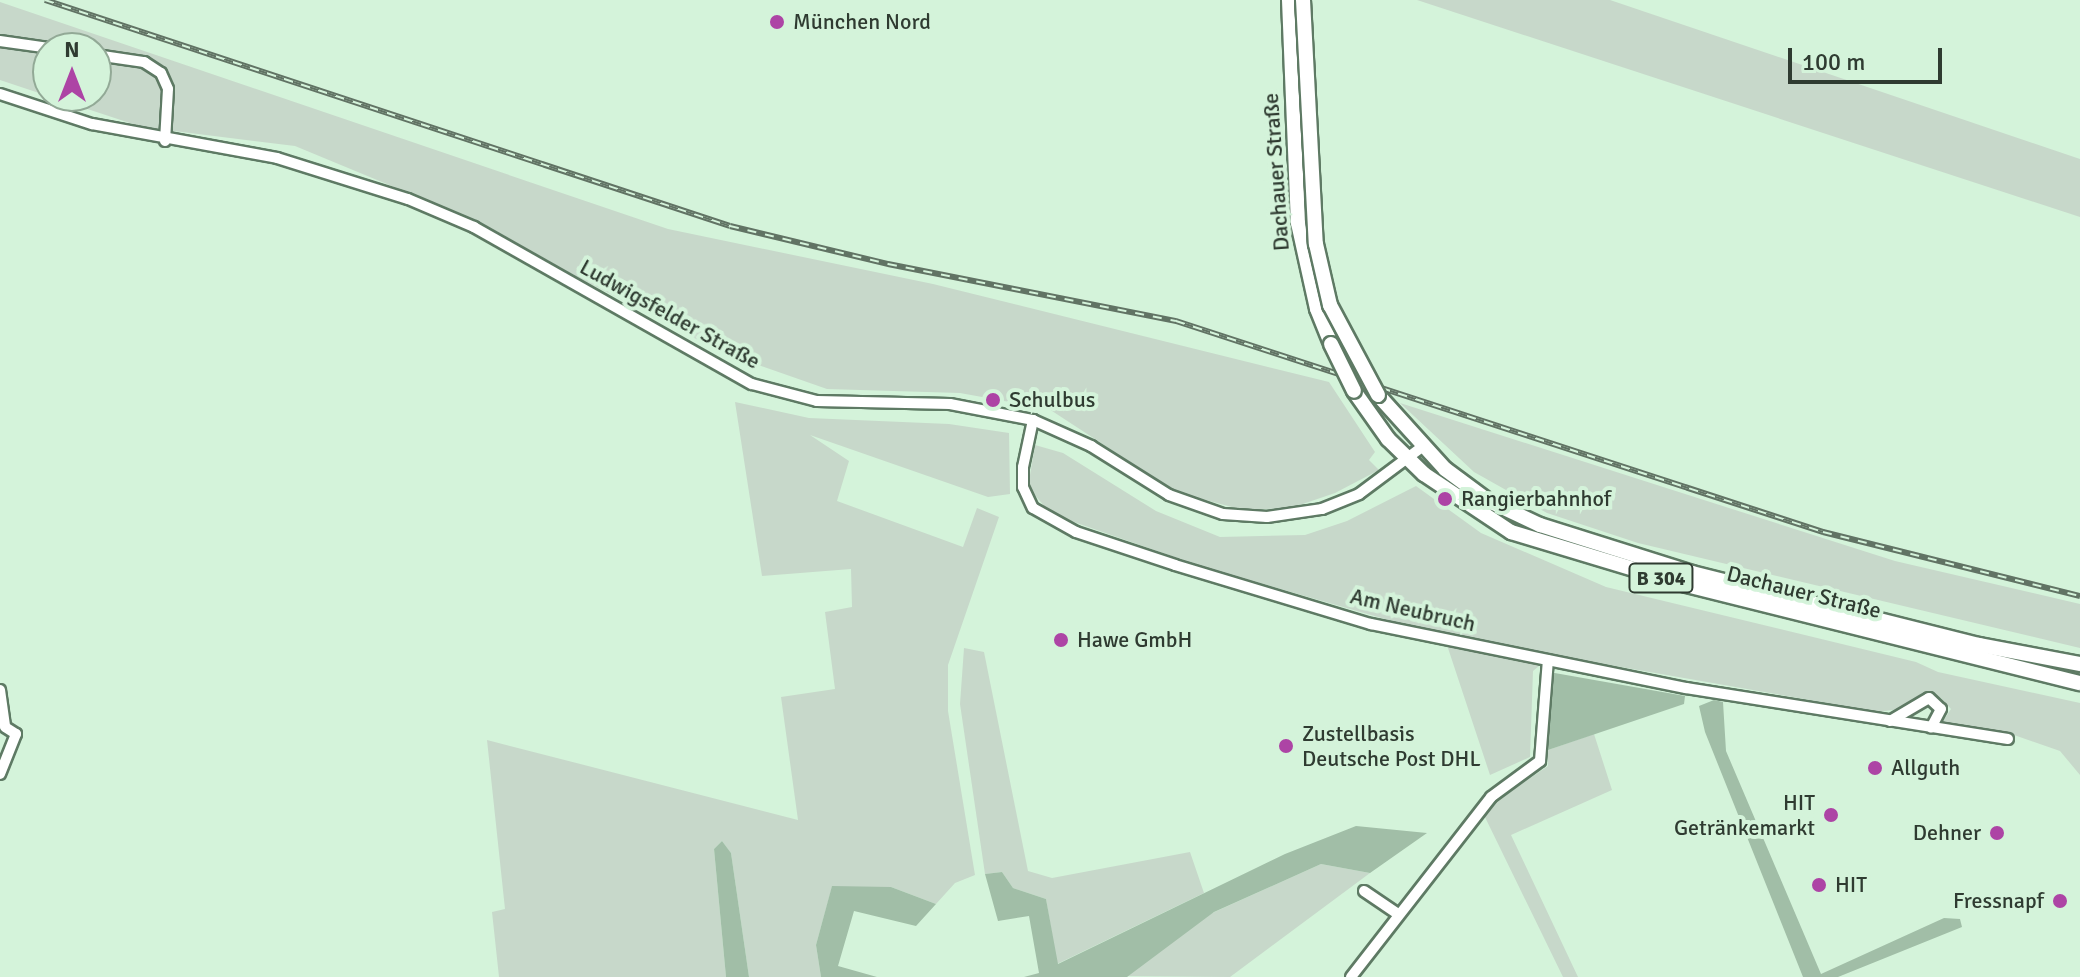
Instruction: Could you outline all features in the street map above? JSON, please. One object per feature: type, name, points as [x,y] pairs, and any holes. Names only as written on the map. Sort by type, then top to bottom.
[{"type":"main road","name":"Dachauer Straße","points":[[1289,0],[1302,249],[1317,309],[1354,391],[1409,460],[1463,503],[1537,542],[1686,585],[2080,683]]},
{"type":"main road","name":"Dachauer Straße","points":[[1303,0],[1316,244],[1330,305],[1378,395],[1422,447],[1487,500],[1592,545],[1921,631],[2080,664]]},
{"type":"street","points":[[0,41],[32,46]]},
{"type":"street","points":[[112,57],[144,62],[161,73],[168,89],[165,141]]},
{"type":"street","name":"Ludwigsfelder Straße","points":[[0,94],[165,141],[277,158],[448,215],[752,384],[817,401],[950,404],[1033,420],[1091,446],[1191,506],[1244,517],[1322,509],[1359,494],[1409,460],[1422,447]]},
{"type":"street","name":"Am Neubruch","points":[[1033,420],[1023,487],[1033,508],[1076,532],[1371,624],[1548,660],[1888,721],[2008,739]]},
{"type":"street","points":[[1351,977],[1491,797],[1540,761],[1548,660]]},
{"type":"street","points":[[0,690],[5,727],[16,734],[0,774]]},
{"type":"street","points":[[1888,721],[1929,698],[1941,709],[1931,728]]},
{"type":"street","points":[[1364,891],[1398,914]]},
{"type":"green space","points":[[1417,0],[1610,0],[2080,159],[2080,217]]},
{"type":"green space","points":[[0,2],[88,32],[32,32],[32,91],[0,80]]},
{"type":"green space","points":[[112,40],[668,229],[933,284],[1329,382],[1375,452],[1369,460],[1379,470],[1335,493],[1291,508],[1243,510],[1176,492],[1049,409],[960,393],[827,389],[721,352],[452,211],[295,146],[142,127],[97,112],[112,112]]},
{"type":"green space","points":[[735,402],[809,418],[949,424],[1009,433],[1010,494],[988,497],[810,435],[849,461],[837,501],[963,547],[977,508],[999,517],[948,665],[948,711],[975,875],[955,883],[936,904],[891,887],[832,887],[816,945],[821,977],[749,977],[731,853],[722,841],[714,849],[726,977],[499,977],[492,912],[505,909],[487,740],[798,820],[781,697],[835,689],[825,612],[852,607],[851,569],[762,576]]},
{"type":"green space","points":[[1400,403],[1895,561],[2080,604],[2080,648],[1638,543],[1547,513],[1474,472]]},
{"type":"green space","points":[[1035,445],[1063,453],[1156,511],[1220,537],[1305,535],[1347,521],[1416,486],[1481,533],[1606,587],[1916,662],[1938,672],[2080,703],[2080,775],[2060,751],[2014,735],[1940,726],[1951,709],[1941,698],[1923,693],[1900,709],[1878,712],[1552,655],[1533,671],[1530,757],[1490,775],[1444,636],[1197,565],[1051,514],[1028,487]]},
{"type":"green space","points":[[964,648],[984,652],[1028,871],[1052,878],[1190,852],[1204,893],[1057,964],[1046,899],[1013,888],[1002,872],[985,874],[960,704]]},
{"type":"green space","points":[[1549,672],[1685,696],[1684,704],[1548,750]]},
{"type":"green space","points":[[1714,700],[1723,702],[1726,751],[1821,974],[1944,918],[1960,919],[1962,927],[1838,977],[1803,977],[1705,732],[1699,706]]},
{"type":"green space","points":[[1594,734],[1612,790],[1511,835],[1578,977],[1563,977],[1482,811],[1548,766],[1548,750]]},
{"type":"green space","points":[[1356,826],[1427,833],[1370,873],[1321,864],[1214,912],[1127,977],[1024,977],[1039,973],[1029,916],[998,921],[985,874],[1002,872],[1013,888],[1046,899],[1058,964],[1285,854]]},
{"type":"green space","points":[[722,841],[731,853],[749,977],[726,977],[714,849]]},
{"type":"green space","points":[[1321,864],[1370,873],[1230,977],[1126,976],[1210,914]]},
{"type":"green space","points":[[832,886],[891,887],[936,904],[916,926],[854,911],[838,966],[877,977],[821,977],[816,945]]},
{"type":"railway","points":[[45,0],[730,226],[888,264],[1176,321],[1823,532],[2080,596]]},
{"type":"place","name":"München Nord","points":[[777,22]]},
{"type":"place","name":"Schulbus","points":[[993,400]]},
{"type":"place","name":"Rangierbahnhof","points":[[1445,499]]},
{"type":"place","name":"Hawe GmbH","points":[[1061,640]]},
{"type":"place","name":"Zustellbasis Deutsche Post DHL","points":[[1286,746]]},
{"type":"place","name":"Allguth","points":[[1875,768]]},
{"type":"place","name":"HIT Getränkemarkt","points":[[1831,815]]},
{"type":"place","name":"Dehner","points":[[1997,833]]},
{"type":"place","name":"HIT","points":[[1819,885]]},
{"type":"place","name":"Fressnapf","points":[[2060,901]]}]
